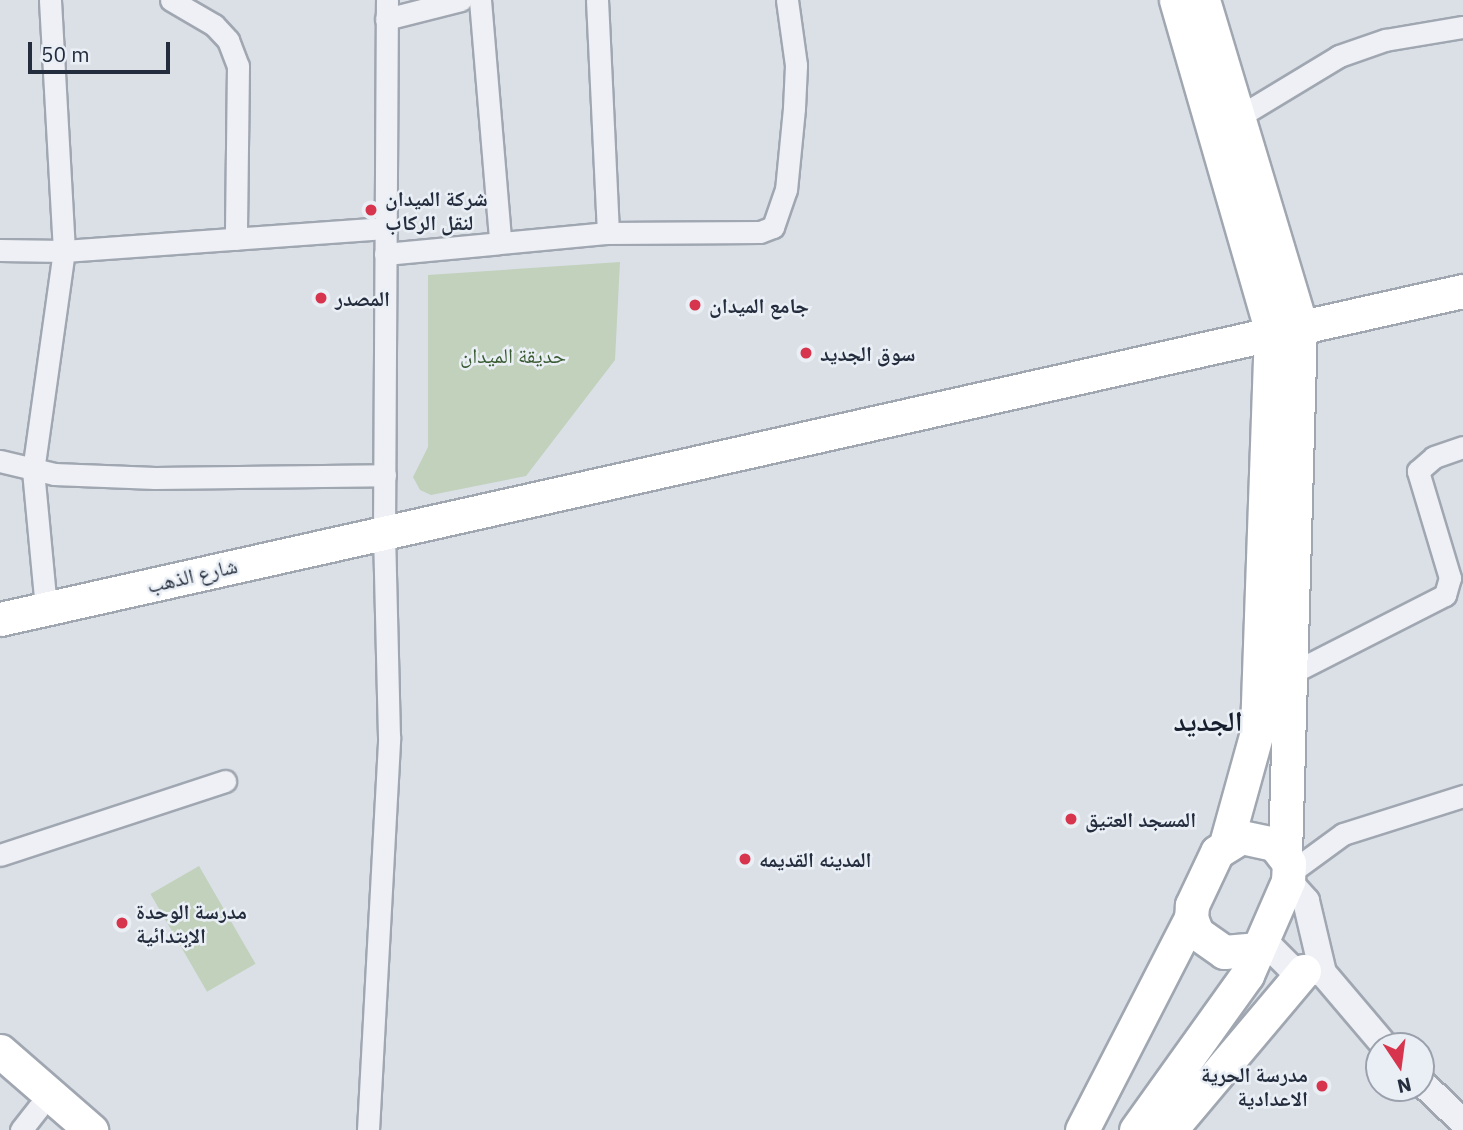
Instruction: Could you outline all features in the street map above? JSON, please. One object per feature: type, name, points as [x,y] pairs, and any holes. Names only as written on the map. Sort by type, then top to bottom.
[{"type":"main road","points":[[1082,1130],[1191,918],[1212,863],[1226,844],[1256,732],[1286,327],[1176,0]]},
{"type":"main road","points":[[1136,1130],[1206,1038],[1247,975],[1288,869],[1290,674],[1286,327],[1240,116],[1203,0]]},
{"type":"main road","name":"شارع الذهب","points":[[0,619],[1286,327],[1463,291]]},
{"type":"main road","points":[[1226,844],[1258,838],[1288,869]]},
{"type":"main road","points":[[1191,918],[1208,945],[1224,952],[1260,945]]},
{"type":"main road","points":[[1170,1130],[1313,972]]},
{"type":"main road","points":[[0,1051],[91,1130]]},
{"type":"main road","points":[[0,1077],[40,1123]]},
{"type":"street","points":[[46,608],[33,471],[64,251],[50,0]]},
{"type":"street","points":[[171,0],[214,25],[228,40],[238,66],[236,239]]},
{"type":"street","points":[[368,1130],[389,737],[384,532],[386,9],[461,0]]},
{"type":"street","points":[[480,0],[500,240]]},
{"type":"street","points":[[597,0],[608,233]]},
{"type":"street","points":[[385,254],[500,240],[608,233],[760,232],[773,228],[786,190],[794,108],[796,56],[787,0]]},
{"type":"street","points":[[1240,116],[1339,56],[1385,40],[1463,27]]},
{"type":"street","points":[[0,250],[64,251],[385,228]]},
{"type":"street","points":[[1290,674],[1445,595],[1450,578],[1418,471],[1434,457],[1463,447]]},
{"type":"street","points":[[0,461],[33,471],[155,478],[385,475]]},
{"type":"street","points":[[0,855],[225,780]]},
{"type":"street","points":[[1313,972],[1306,901],[1288,869],[1343,834],[1463,796]]},
{"type":"street","points":[[1260,945],[1279,960],[1313,972],[1371,1032]]},
{"type":"street","points":[[1435,1095],[1463,1122]]},
{"type":"green space","name":"حديقة الميدان","points":[[620,262],[615,360],[526,476],[431,495],[420,490],[413,477],[428,447],[428,275]]},
{"type":"green space","points":[[199,866],[256,964],[207,992],[151,894]]},
{"type":"place","name":"شركة الميدان لنقل الركاب","points":[[371,210]]},
{"type":"place","name":"المصدر","points":[[321,298]]},
{"type":"place","name":"جامع الميدان","points":[[695,305]]},
{"type":"place","name":"سوق الجديد","points":[[806,353]]},
{"type":"place","name":"المسجد العتيق","points":[[1071,819]]},
{"type":"place","name":"المدينه القديمه","points":[[745,859]]},
{"type":"place","name":"مدرسة الوحدة الإبتدائية","points":[[122,923]]},
{"type":"place","name":"مدرسة الحرية الاعدادية","points":[[1322,1086]]},
{"type":"district","name":"الجديد","points":[[1208,721]]}]
